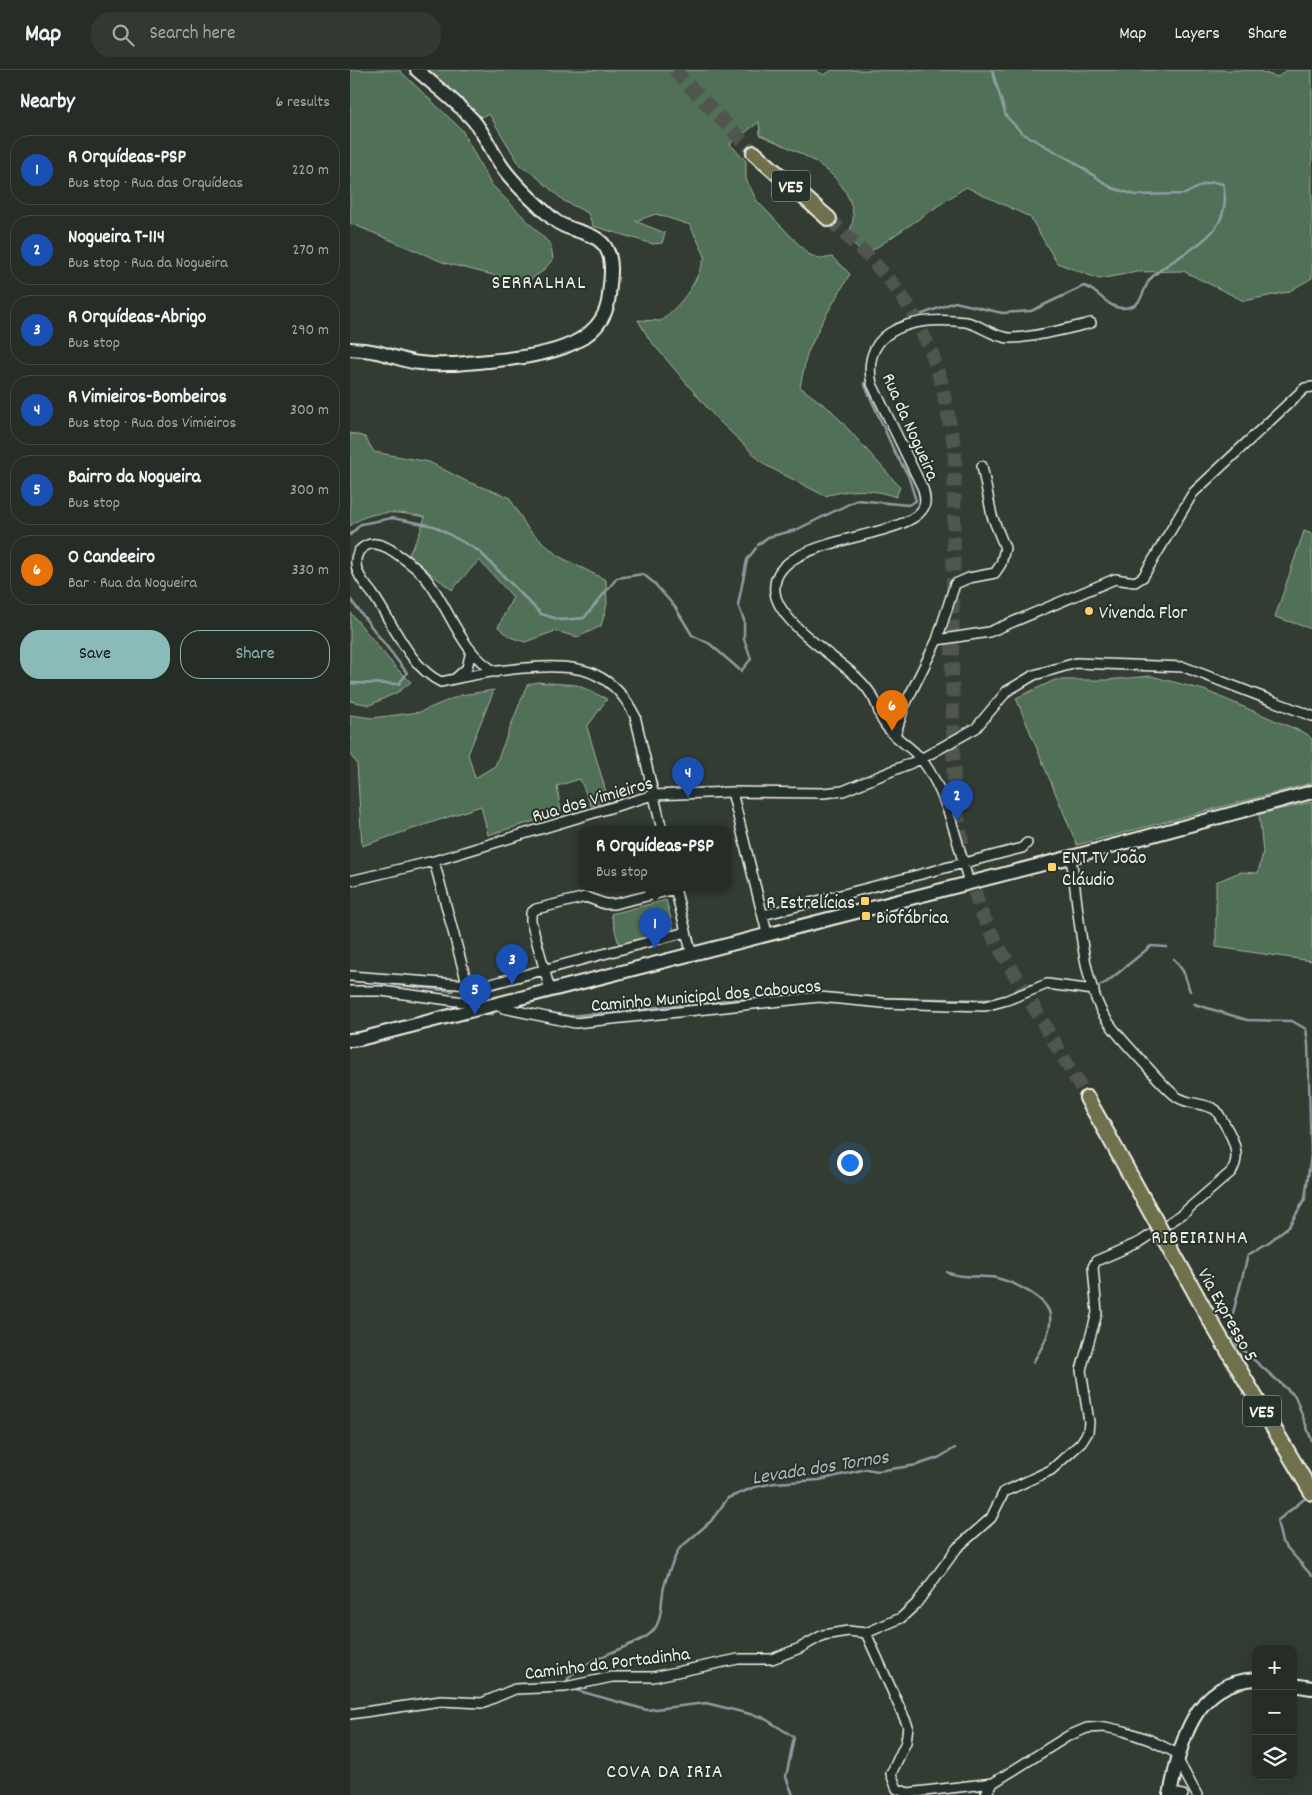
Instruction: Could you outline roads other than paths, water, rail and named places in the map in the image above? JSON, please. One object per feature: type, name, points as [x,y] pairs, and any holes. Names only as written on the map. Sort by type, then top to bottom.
[{"type":"main road","points":[[350,349],[382,353],[406,362],[444,364],[513,358],[552,352],[592,331],[604,314],[608,298],[609,254],[602,243],[592,236],[566,228],[554,221],[503,169],[474,120],[417,70]]},
{"type":"main road","name":"VE5","points":[[754,153],[829,219]]},
{"type":"main road","points":[[350,1040],[692,955],[767,933],[1071,857],[1312,792]]},
{"type":"main road","name":"Via Expresso 5","points":[[1087,1098],[1259,1406],[1312,1493]]},
{"type":"main road","points":[[1175,1794],[1180,1759],[1194,1716],[1210,1695],[1232,1682],[1252,1680]]},
{"type":"main road","points":[[1297,1686],[1312,1688]]},
{"type":"street","name":"Rua da Nogueira","points":[[969,883],[947,808],[921,759],[895,736],[882,720],[872,696],[854,674],[790,620],[775,592],[778,576],[782,569],[804,554],[835,542],[897,525],[916,516],[924,507],[923,489],[872,384],[869,368],[872,354],[881,341],[893,330],[923,321],[968,323],[992,334],[1009,338],[1091,323]]},
{"type":"street","points":[[937,640],[989,632],[1115,579],[1135,582],[1143,577],[1193,493],[1308,388]]},
{"type":"street","points":[[895,736],[904,707],[937,640],[955,584],[969,578],[995,573],[1001,564],[1005,548],[992,516],[982,466]]},
{"type":"street","points":[[496,672],[484,665],[470,651],[428,581],[413,566],[378,544],[369,544],[358,553],[354,560],[355,571],[383,609],[422,670],[441,682],[496,672],[564,668],[584,670],[612,685],[626,700],[635,716],[661,826]]},
{"type":"street","points":[[454,679],[464,673],[467,668],[470,651]]},
{"type":"street","name":"Rua dos Vimieiros","points":[[350,881],[434,861],[653,795],[732,792],[823,793],[843,791],[921,759],[976,728],[1007,691],[1034,674],[1076,663],[1184,666],[1312,716]]},
{"type":"street","points":[[732,792],[767,933]]},
{"type":"street","points":[[763,914],[1022,848],[1027,842]]},
{"type":"street","points":[[993,1783],[908,1793],[897,1789],[891,1774],[906,1742],[908,1726],[866,1633],[909,1613],[957,1548],[991,1518],[1004,1492],[1051,1470],[1081,1443],[1088,1432],[1089,1422],[1081,1370],[1097,1313],[1093,1267],[1096,1261],[1140,1242],[1181,1215],[1231,1172],[1236,1165],[1237,1154],[1216,1110],[1199,1103],[1186,1102],[1170,1090],[1134,1052],[1104,1015],[1094,990],[1084,948],[1071,857]]},
{"type":"street","points":[[434,861],[468,987]]},
{"type":"street","points":[[550,990],[531,921],[531,914],[536,909],[586,896],[605,904],[614,904],[668,891]]},
{"type":"street","points":[[676,891],[692,955]]},
{"type":"street","points":[[350,976],[468,987],[483,986],[686,932]]},
{"type":"street","name":"Caminho Municipal dos Caboucos","points":[[501,1003],[503,1008],[575,1023],[818,997],[883,1003],[986,1006],[1048,984],[1094,990]]},
{"type":"street","points":[[350,991],[381,992],[472,1003],[481,1008]]},
{"type":"street","name":"Caminho da Portadinha","points":[[350,1714],[441,1701],[482,1703],[515,1689],[565,1687],[612,1677],[653,1677],[738,1659],[772,1659],[800,1648],[823,1635],[848,1631],[866,1633]]},
{"type":"street","points":[[985,1795],[993,1783],[1068,1736],[1087,1728],[1105,1727],[1150,1740],[1180,1759],[1197,1795]]},
{"type":"waterway","name":"Levada dos Tornos","points":[[901,322],[955,302],[1002,313],[1031,311],[1084,286],[1112,305],[1123,308],[1130,307],[1136,304],[1142,297],[1152,277],[1203,241],[1214,230],[1221,218],[1225,202],[1223,184],[1213,182],[1202,185],[1185,194],[1136,195],[1112,188],[1074,162],[1022,133],[1006,116],[992,70]]},
{"type":"waterway","name":"Levada dos Tornos","points":[[758,545],[768,537],[796,530],[857,500],[908,505],[916,501],[908,475],[895,453],[864,383]]},
{"type":"waterway","points":[[350,535],[361,524],[392,518],[434,526],[479,551],[541,614],[561,620],[584,618],[617,578],[643,574],[654,583],[675,607],[692,635],[710,644],[741,671],[751,659],[744,639],[744,620],[738,605],[747,560],[756,548]]},
{"type":"waterway","points":[[350,599],[407,673],[399,684],[350,683]]},
{"type":"waterway","points":[[1097,987],[1107,982],[1151,946],[1167,947]]},
{"type":"waterway","points":[[1174,959],[1183,971],[1190,991]]},
{"type":"waterway","points":[[365,981],[453,991]]},
{"type":"waterway","points":[[870,998],[992,1000]]},
{"type":"waterway","points":[[544,1012],[570,1016],[737,999],[762,999]]},
{"type":"waterway","points":[[1194,1004],[1247,1020],[1292,1021],[1306,1029],[1311,1155],[1305,1199],[1289,1226],[1269,1242],[1248,1255],[1230,1325],[1237,1345],[1295,1396],[1312,1441]]},
{"type":"waterway","points":[[485,1014],[493,1014]]},
{"type":"waterway","name":"Levada dos Tornos","points":[[947,1272],[964,1276],[990,1277],[1003,1280],[1028,1291],[1043,1303],[1048,1309],[1050,1316],[1048,1334],[1033,1362]]},
{"type":"waterway","name":"Levada dos Tornos","points":[[679,1549],[711,1521],[728,1498],[755,1487],[775,1483],[819,1480],[866,1469],[878,1471],[917,1465],[938,1458],[955,1448]]},
{"type":"waterway","points":[[1308,1496],[1277,1521],[1282,1542],[1312,1576]]},
{"type":"waterway","name":"Levada dos Tornos","points":[[566,1684],[570,1677],[589,1663],[647,1636],[652,1631],[659,1620],[664,1587],[678,1551]]},
{"type":"waterway","name":"Levada dos Tornos","points":[[572,1689],[647,1710],[706,1703],[762,1717],[794,1737],[786,1777],[793,1795]]},
{"type":"tunnel","points":[[674,70],[754,153]]},
{"type":"tunnel","points":[[829,219],[868,256],[893,284],[908,305],[931,350],[941,381],[955,449],[952,656],[954,794],[963,848]]},
{"type":"tunnel","points":[[969,871],[980,910],[997,944],[1087,1098]]},
{"type":"place","name":"Vivenda Flor","points":[[1089,611]]},
{"type":"place","name":"O Candeeiro","points":[[892,731]]},
{"type":"place","name":"R Vimieiros-Bombeiros","points":[[688,798]]},
{"type":"place","name":"Nogueira T-114","points":[[957,821]]},
{"type":"place","name":"ENT TV João Cláudio","points":[[1052,867]]},
{"type":"place","name":"R Estrelícias","points":[[865,901]]},
{"type":"place","name":"Biofábrica","points":[[866,916]]},
{"type":"place","name":"R Orquídeas-PSP","points":[[655,949]]},
{"type":"place","name":"R Orquídeas-Abrigo","points":[[512,985]]},
{"type":"place","name":"Bairro da Nogueira","points":[[475,1015]]},
{"type":"district","name":"SERRALHAL","points":[[539,281]]},
{"type":"district","name":"RIBEIRINHA","points":[[1200,1236]]},
{"type":"district","name":"COVA DA IRIA","points":[[665,1770]]}]
